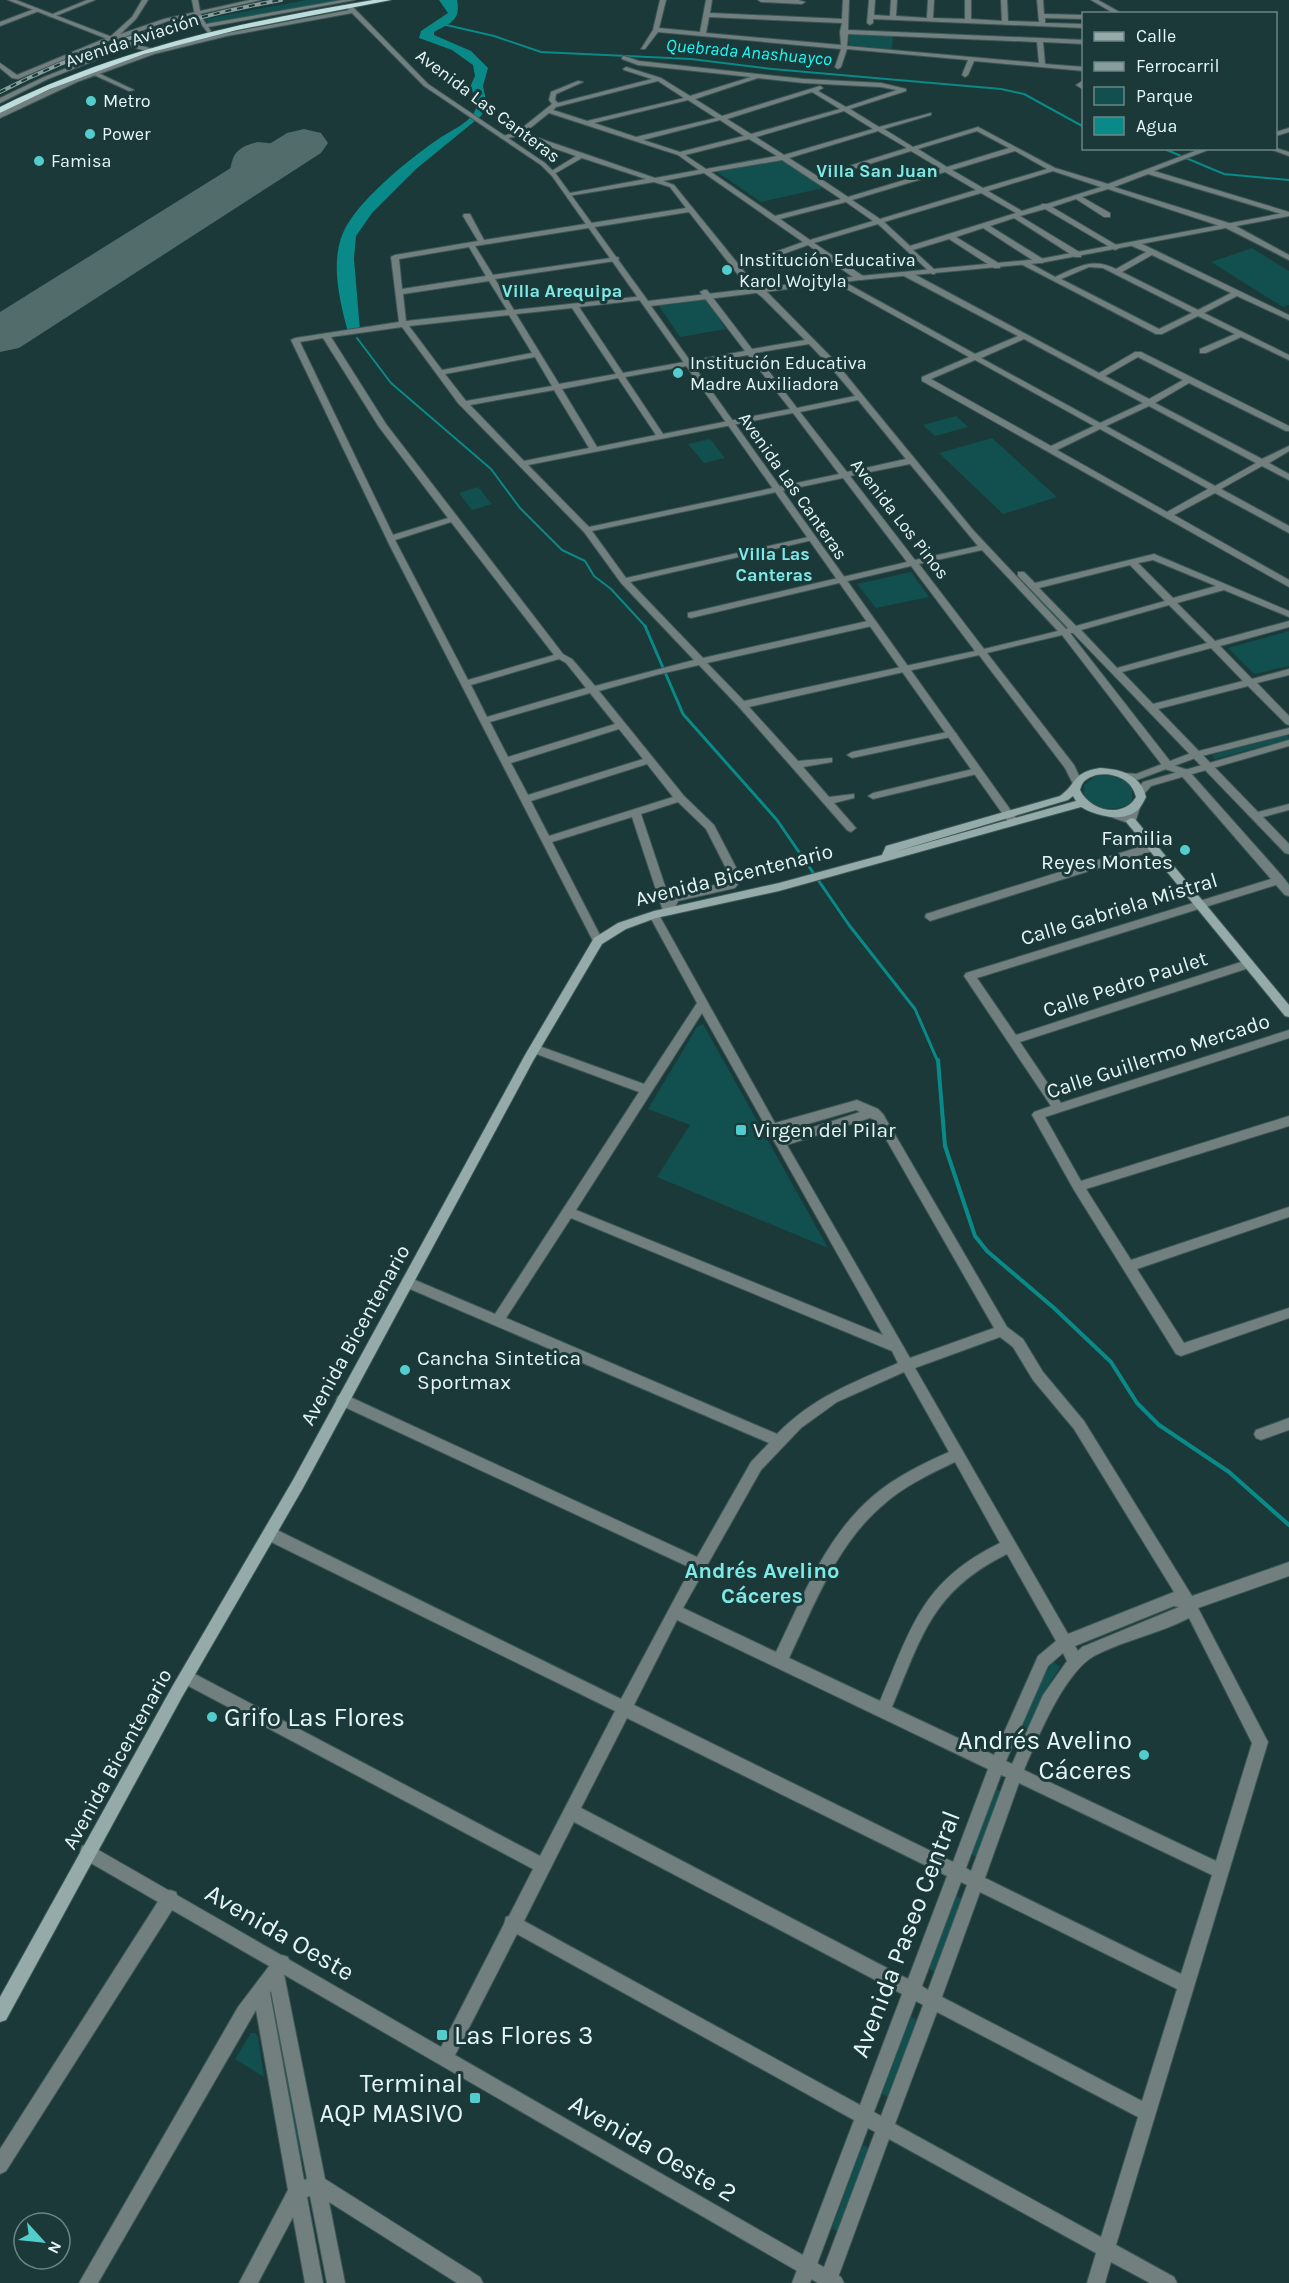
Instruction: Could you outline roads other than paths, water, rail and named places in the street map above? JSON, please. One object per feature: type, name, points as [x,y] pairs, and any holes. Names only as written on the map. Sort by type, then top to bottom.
[{"type":"highway","name":"Avenida Aviación","points":[[0,110],[58,84],[206,29],[387,0]]},
{"type":"main road","points":[[1108,771],[1125,776],[1140,792],[1141,797],[1135,807],[1112,814],[1101,812],[1083,803],[1079,782],[1108,771]]},
{"type":"main road","name":"Avenida Bicentenario","points":[[0,2014],[186,1677],[270,1534],[535,1049],[598,941],[622,926],[668,911],[752,894],[838,872],[887,856],[902,855],[1065,798],[1079,782]]},
{"type":"main road","name":"Avenida Bicentenario","points":[[1010,817],[1083,803]]},
{"type":"main road","points":[[1131,821],[1289,1013]]},
{"type":"street","points":[[11,0],[113,39],[152,50]]},
{"type":"street","points":[[51,16],[92,0]]},
{"type":"street","points":[[0,101],[46,78],[104,55],[113,39],[129,23],[145,0]]},
{"type":"street","points":[[195,0],[198,13],[206,29]]},
{"type":"street","points":[[0,65],[14,77],[18,77],[113,39],[198,13],[258,0]]},
{"type":"street","points":[[643,48],[656,30],[663,0]]},
{"type":"street","points":[[703,34],[709,0]]},
{"type":"street","points":[[761,0],[802,1],[800,19]]},
{"type":"street","points":[[838,67],[844,49],[842,47],[843,21],[846,0]]},
{"type":"street","points":[[870,33],[872,0]]},
{"type":"street","points":[[893,18],[894,0]]},
{"type":"street","points":[[930,20],[931,0]]},
{"type":"street","points":[[968,0],[968,21]]},
{"type":"street","points":[[1004,0],[1005,23]]},
{"type":"street","points":[[1040,0],[1041,24]]},
{"type":"street","points":[[1094,0],[1116,12]]},
{"type":"street","points":[[0,116],[58,84],[94,73],[152,50],[352,4]]},
{"type":"street","name":"Avenida Las Canteras","points":[[352,4],[413,74],[552,173],[570,195],[685,363],[839,580],[907,670],[1010,817]]},
{"type":"street","points":[[0,24],[37,10]]},
{"type":"street","points":[[706,15],[843,21]]},
{"type":"street","points":[[1042,16],[1082,17]]},
{"type":"street","points":[[871,17],[1082,26]]},
{"type":"street","points":[[656,30],[1082,69]]},
{"type":"street","points":[[843,32],[1082,42]]},
{"type":"street","points":[[1040,40],[1042,66]]},
{"type":"street","points":[[624,58],[638,63],[760,77],[844,82],[904,90],[753,137],[680,154]]},
{"type":"street","points":[[965,75],[972,59]]},
{"type":"street","points":[[626,69],[659,79],[785,157],[881,223],[932,272]]},
{"type":"street","points":[[94,73],[131,90]]},
{"type":"street","points":[[588,123],[760,77]]},
{"type":"street","points":[[519,134],[556,105],[659,79]]},
{"type":"street","points":[[556,105],[552,100],[553,93],[579,82]]},
{"type":"street","points":[[637,139],[722,118],[844,82]]},
{"type":"street","points":[[813,90],[982,190],[1078,255]]},
{"type":"street","points":[[547,110],[680,154],[860,278]]},
{"type":"street","points":[[570,195],[785,157],[929,114]]},
{"type":"street","points":[[816,178],[978,129],[1053,169],[1230,226],[1289,258]]},
{"type":"street","points":[[503,137],[519,134],[672,186],[738,268],[811,341],[984,547],[1011,572],[1064,632],[1169,767],[1184,772],[1289,892]]},
{"type":"street","points":[[1279,151],[1289,148]]},
{"type":"street","points":[[773,219],[848,200],[945,168],[1015,149]]},
{"type":"street","points":[[909,249],[1107,187],[1205,150]]},
{"type":"street","points":[[1276,150],[1289,154]]},
{"type":"street","points":[[552,173],[582,155]]},
{"type":"street","points":[[738,268],[808,243],[881,223],[1053,169]]},
{"type":"street","points":[[1149,172],[1289,214]]},
{"type":"street","points":[[1076,196],[1107,215]]},
{"type":"street","points":[[1044,205],[1115,248]]},
{"type":"street","points":[[692,209],[394,257],[402,326],[464,404],[587,530],[624,581],[742,705],[851,828]]},
{"type":"street","points":[[598,941],[464,684],[295,340],[511,314],[1040,261],[1289,214]]},
{"type":"street","points":[[467,216],[482,243]]},
{"type":"street","points":[[982,225],[1040,261]]},
{"type":"street","points":[[951,236],[998,266]]},
{"type":"street","points":[[1136,244],[1289,318]]},
{"type":"street","points":[[471,245],[554,387],[594,449]]},
{"type":"street","points":[[1116,272],[1151,252]]},
{"type":"street","points":[[399,292],[615,259]]},
{"type":"street","points":[[1023,263],[1159,332],[1237,293]]},
{"type":"street","points":[[1056,279],[1088,265],[1104,266],[1289,358]]},
{"type":"street","points":[[907,274],[1289,477]]},
{"type":"street","points":[[836,281],[1289,530]]},
{"type":"street","name":"Avenida Los Pinos","points":[[706,294],[1070,767],[1079,782]]},
{"type":"street","points":[[576,308],[661,437]]},
{"type":"street","points":[[1203,351],[1241,334]]},
{"type":"street","points":[[326,336],[382,425],[560,656],[569,661],[680,798],[710,827],[737,879],[731,885],[674,898],[668,911]]},
{"type":"street","points":[[1024,336],[925,379],[1288,582]]},
{"type":"street","points":[[464,404],[618,374],[811,341]]},
{"type":"street","points":[[1100,376],[1138,354],[1289,429]]},
{"type":"street","points":[[439,373],[535,355]]},
{"type":"street","points":[[1050,450],[1149,403],[1190,380]]},
{"type":"street","points":[[522,464],[858,398]]},
{"type":"street","points":[[1168,515],[1289,448]]},
{"type":"street","points":[[587,530],[774,488],[910,461]]},
{"type":"street","points":[[391,538],[453,519]]},
{"type":"street","points":[[624,581],[810,538]]},
{"type":"street","points":[[691,615],[984,547]]},
{"type":"street","points":[[1035,586],[1154,557],[1289,614]]},
{"type":"street","points":[[1132,562],[1289,722]]},
{"type":"street","points":[[1011,572],[1021,574],[1035,586],[1195,755],[1289,850]]},
{"type":"street","points":[[742,705],[907,670],[1064,632],[1074,627],[1224,587]]},
{"type":"street","points":[[484,721],[592,689],[872,623]]},
{"type":"street","points":[[1116,670],[1214,646],[1289,624]]},
{"type":"street","points":[[464,684],[560,656]]},
{"type":"street","points":[[1150,708],[1289,672]]},
{"type":"street","points":[[504,762],[621,725]]},
{"type":"street","points":[[1125,776],[1137,777],[1169,767],[1195,755],[1289,731]]},
{"type":"street","points":[[852,755],[952,734]]},
{"type":"street","points":[[1140,792],[1144,784],[1289,743]]},
{"type":"street","points":[[524,800],[650,760]]},
{"type":"street","points":[[796,765],[828,760]]},
{"type":"street","points":[[873,796],[977,771]]},
{"type":"street","points":[[827,801],[850,796]]},
{"type":"street","points":[[544,841],[680,798]]},
{"type":"street","points":[[1112,814],[1131,821],[1135,807]]},
{"type":"street","points":[[1256,816],[1289,807]]},
{"type":"street","points":[[635,811],[668,911]]},
{"type":"street","points":[[930,917],[1152,848]]},
{"type":"street","name":"Calle Gabriela Mistral","points":[[1014,1040],[970,976],[1279,880]]},
{"type":"street","points":[[654,915],[772,1129],[1075,1660]]},
{"type":"street","name":"Calle Pedro Paulet","points":[[1014,1040],[1248,964]]},
{"type":"street","points":[[499,1319],[703,1002]]},
{"type":"street","name":"Calle Guillermo Mercado","points":[[1078,1187],[1038,1115],[1289,1034]]},
{"type":"street","points":[[1014,1040],[1058,1108]]},
{"type":"street","points":[[535,1049],[647,1090]]},
{"type":"street","points":[[772,1129],[857,1105],[879,1117],[1002,1331],[1018,1343],[1038,1376],[1080,1425],[1189,1604],[1260,1742],[1096,2283]]},
{"type":"street","points":[[780,1143],[873,1112]]},
{"type":"street","points":[[1289,1121],[1078,1187],[1181,1350],[1289,1313]]},
{"type":"street","points":[[569,1212],[897,1347]]},
{"type":"street","points":[[1127,1267],[1289,1212]]},
{"type":"street","points":[[408,1282],[499,1319],[778,1441]]},
{"type":"street","points":[[445,2057],[541,1866],[674,1611],[742,1487],[778,1441],[832,1398],[907,1365],[1002,1331]]},
{"type":"street","points":[[343,1400],[699,1565]]},
{"type":"street","points":[[1261,1434],[1289,1424]]},
{"type":"street","points":[[780,1660],[821,1578],[846,1535],[861,1516],[897,1485],[957,1454]]},
{"type":"street","points":[[270,1534],[1186,1985]]},
{"type":"street","points":[[884,1709],[922,1625],[938,1598],[967,1569],[1010,1545]]},
{"type":"street","points":[[830,2282],[1017,1772],[1058,1683],[1075,1660],[1087,1652],[1183,1614],[1189,1604],[1289,1569]]},
{"type":"street","name":"Avenida Paseo Central","points":[[804,2275],[998,1763],[1043,1662],[1064,1643],[1174,1599],[1189,1604]]},
{"type":"street","points":[[674,1611],[1017,1772],[1220,1871]]},
{"type":"street","points":[[186,1677],[541,1866]]},
{"type":"street","points":[[570,1811],[1147,2114]]},
{"type":"street","name":"Avenida Oeste","points":[[88,1852],[170,1898],[279,1969],[445,2057]]},
{"type":"street","points":[[0,2165],[170,1898]]},
{"type":"street","points":[[512,1923],[886,2126],[1168,2283]]},
{"type":"street","points":[[88,2283],[244,2013],[279,1969]]},
{"type":"street","points":[[279,1969],[336,2283]]},
{"type":"street","points":[[261,1992],[314,2283]]},
{"type":"street","name":"Avenida Oeste 2","points":[[445,2057],[804,2275],[830,2282]]},
{"type":"street","points":[[248,2283],[298,2190],[318,2185],[474,2283]]},
{"type":"water","points":[[439,0],[457,0],[458,7],[456,17],[434,32],[434,35],[471,51],[488,68],[483,86],[487,105],[481,116],[416,169],[372,213],[356,236],[354,259],[360,331],[348,332],[339,296],[337,270],[337,257],[343,233],[359,208],[371,195],[425,148],[467,121],[475,110],[476,100],[470,87],[475,76],[473,65],[452,50],[419,38],[421,31],[448,13]]},
{"type":"waterway","name":"Quebrada Anashuayco","points":[[442,24],[494,36],[541,52],[691,59],[772,69],[1001,89],[1024,94],[1082,126]]},
{"type":"waterway","name":"Quebrada Anashuayco","points":[[1167,150],[1224,174],[1289,180]]},
{"type":"waterway","points":[[357,338],[391,383],[491,469],[520,508],[562,550],[585,561],[594,576],[611,589],[646,627]]},
{"type":"waterway","points":[[645,626],[683,714],[777,820],[849,925],[915,1009],[938,1062]]},
{"type":"waterway","points":[[938,1060],[945,1146],[975,1236],[987,1251],[1054,1308],[1111,1362],[1137,1403],[1159,1425],[1229,1472],[1289,1525]]},
{"type":"railway","points":[[0,92],[102,47],[208,15],[281,0]]},
{"type":"place","name":"Metro","points":[[91,101]]},
{"type":"place","name":"Power","points":[[90,134]]},
{"type":"place","name":"Famisa","points":[[39,161]]},
{"type":"place","name":"Institución Educativa Karol Wojtyla","points":[[727,270]]},
{"type":"place","name":"Institución Educativa Madre Auxiliadora","points":[[678,373]]},
{"type":"place","name":"Familia Reyes Montes","points":[[1185,850]]},
{"type":"place","name":"Virgen del Pilar","points":[[741,1130]]},
{"type":"place","name":"Cancha Sintetica Sportmax","points":[[405,1370]]},
{"type":"place","name":"Grifo Las Flores","points":[[212,1717]]},
{"type":"place","name":"Andrés Avelino Cáceres","points":[[1144,1755]]},
{"type":"place","name":"Las Flores 3","points":[[442,2035]]},
{"type":"place","name":"Terminal AQP MASIVO","points":[[475,2098]]},
{"type":"district","name":"Villa San Juan","points":[[877,171]]},
{"type":"district","name":"Villa Arequipa","points":[[562,291]]},
{"type":"district","name":"Villa Las Canteras","points":[[774,564]]},
{"type":"district","name":"Andrés Avelino Cáceres","points":[[762,1583]]}]
